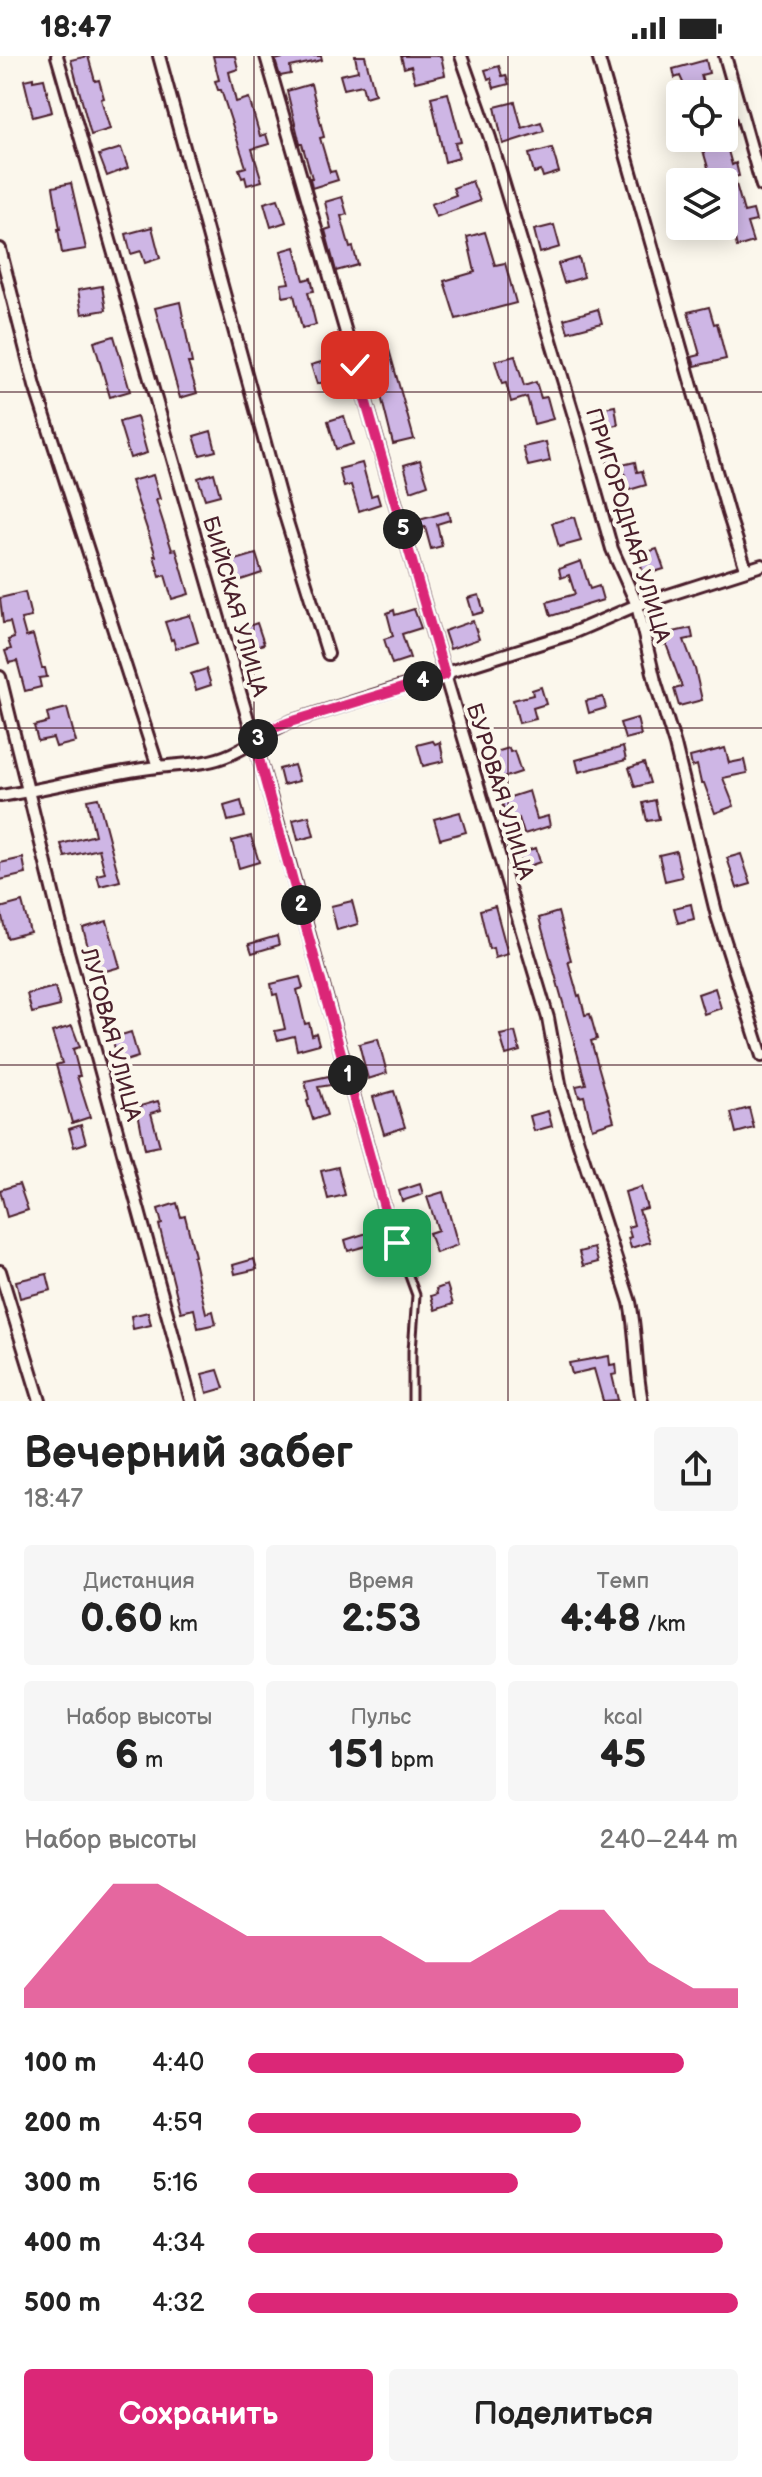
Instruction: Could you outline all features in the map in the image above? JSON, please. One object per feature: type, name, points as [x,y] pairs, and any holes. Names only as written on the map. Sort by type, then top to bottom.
[{"type":"street","name":"БИЙСКАЯ УЛИЦА","points":[[57,56],[384,1207]]},
{"type":"street","points":[[159,56],[284,512],[328,654]]},
{"type":"street","name":"БУРОВАЯ УЛИЦА","points":[[266,56],[548,1018],[561,1089],[630,1302],[642,1401]]},
{"type":"street","name":"ПРИГОРОДНАЯ УЛИЦА","points":[[461,56],[490,138],[612,549],[637,605],[717,916],[762,1056]]},
{"type":"street","points":[[598,56],[746,569]]},
{"type":"street","points":[[725,56],[762,186]]},
{"type":"street","points":[[0,249],[35,386],[158,767]]},
{"type":"street","points":[[0,796],[158,767],[209,761],[231,754],[290,722],[570,634],[637,605],[762,565]]},
{"type":"street","name":"ЛУГОВАЯ УЛИЦА","points":[[0,677],[64,937],[191,1401]]},
{"type":"street","points":[[0,1271],[40,1401]]},
{"type":"lane","name":"БИЙСКАЯ УЛИЦА","points":[[384,1207],[416,1295],[412,1401]]},
{"type":"building","points":[[88,56],[95,81],[99,80],[110,129],[91,135],[71,60]]},
{"type":"building","points":[[213,56],[235,56],[238,69],[229,72],[236,102],[249,98],[260,136],[266,134],[269,144],[252,149],[262,181],[247,185],[245,177],[242,178],[239,169],[246,167],[221,90],[218,90],[215,81],[219,80]]},
{"type":"building","points":[[291,56],[321,56],[322,60],[290,67],[291,74],[280,76],[275,60]]},
{"type":"building","points":[[355,56],[365,56],[375,94],[365,97],[362,85],[344,89],[340,75],[358,71]]},
{"type":"building","points":[[401,56],[441,56],[445,75],[415,82],[411,66],[404,68]]},
{"type":"building","points":[[706,60],[709,73],[701,75],[702,80],[682,80],[680,76],[675,78],[673,69]]},
{"type":"building","points":[[499,66],[509,84],[494,88],[485,70]]},
{"type":"building","points":[[33,78],[33,81],[44,79],[52,112],[33,117],[24,80]]},
{"type":"building","points":[[311,84],[324,137],[320,138],[330,172],[335,171],[338,180],[312,188],[312,178],[287,91]]},
{"type":"building","points":[[448,93],[461,142],[455,143],[459,158],[445,162],[431,97]]},
{"type":"building","points":[[515,102],[522,128],[541,122],[544,131],[503,144],[495,107]]},
{"type":"building","points":[[121,148],[128,168],[107,176],[99,155]]},
{"type":"building","points":[[552,148],[559,172],[543,177],[541,171],[534,173],[529,154]]},
{"type":"building","points":[[703,152],[728,152],[732,165],[736,163],[737,168],[708,168]]},
{"type":"building","points":[[472,181],[480,201],[436,217],[431,204],[456,195],[453,188]]},
{"type":"building","points":[[71,183],[86,249],[62,253],[53,187]]},
{"type":"building","points":[[738,191],[744,212],[753,210],[756,221],[747,223],[753,242],[737,247]]},
{"type":"building","points":[[342,197],[347,214],[341,216],[358,265],[336,271],[325,230],[331,228],[325,202]]},
{"type":"building","points":[[278,199],[286,222],[271,227],[264,203]]},
{"type":"building","points":[[554,225],[560,247],[540,253],[534,230]]},
{"type":"building","points":[[152,227],[160,258],[145,263],[141,251],[131,254],[126,234]]},
{"type":"building","points":[[485,232],[495,265],[505,263],[516,303],[456,319],[444,281],[475,272],[467,237]]},
{"type":"building","points":[[295,247],[304,280],[311,278],[314,291],[308,292],[316,325],[302,328],[294,295],[283,297],[281,284],[289,283],[281,251]]},
{"type":"building","points":[[579,258],[584,277],[564,283],[558,264]]},
{"type":"building","points":[[102,286],[106,310],[82,314],[78,290]]},
{"type":"building","points":[[180,302],[192,363],[188,363],[197,393],[180,398],[155,308]]},
{"type":"building","points":[[709,307],[714,324],[717,323],[726,359],[695,366],[692,357],[700,355],[688,312]]},
{"type":"building","points":[[598,309],[602,323],[568,332],[564,319]]},
{"type":"building","points":[[114,336],[130,391],[110,397],[94,342]]},
{"type":"building","points":[[388,346],[414,439],[393,444],[375,372],[381,370],[375,350]]},
{"type":"building","points":[[515,356],[524,386],[536,382],[541,398],[547,397],[553,419],[534,424],[527,397],[511,402],[495,361]]},
{"type":"building","points":[[332,359],[337,378],[317,384],[311,365]]},
{"type":"building","points":[[615,406],[618,425],[601,428],[598,409]]},
{"type":"building","points":[[344,416],[353,444],[336,449],[328,421]]},
{"type":"building","points":[[137,417],[147,453],[130,458],[119,422]]},
{"type":"building","points":[[211,431],[216,451],[200,455],[194,436]]},
{"type":"building","points":[[546,442],[550,461],[528,466],[523,447]]},
{"type":"building","points":[[618,445],[621,461],[608,464],[604,448]]},
{"type":"building","points":[[420,460],[428,485],[411,491],[404,465]]},
{"type":"building","points":[[635,462],[637,472],[642,471],[646,485],[629,490],[622,465]]},
{"type":"building","points":[[362,463],[371,496],[377,494],[380,504],[359,511],[351,485],[344,487],[339,469]]},
{"type":"building","points":[[214,473],[220,495],[205,499],[198,478]]},
{"type":"building","points":[[153,475],[160,499],[156,500],[172,550],[176,549],[189,594],[172,599],[165,575],[160,577],[131,481]]},
{"type":"building","points":[[448,512],[450,520],[437,524],[442,546],[431,549],[425,527],[414,530],[412,522]]},
{"type":"building","points":[[574,517],[581,541],[559,547],[552,523]]},
{"type":"building","points":[[657,549],[664,569],[644,575],[638,555]]},
{"type":"building","points":[[256,554],[262,573],[235,582],[229,562]]},
{"type":"building","points":[[581,561],[590,589],[599,586],[603,600],[551,616],[547,602],[575,594],[569,575],[561,578],[559,569]]},
{"type":"building","points":[[25,592],[31,617],[21,619],[26,637],[33,635],[47,677],[39,678],[41,687],[25,691],[17,661],[9,663],[5,651],[11,649],[8,640],[14,638],[10,622],[3,623],[0,598]]},
{"type":"building","points":[[479,595],[484,612],[473,615],[468,598]]},
{"type":"building","points":[[414,609],[421,628],[402,634],[410,658],[392,664],[384,639],[393,636],[387,613],[394,610],[395,615]]},
{"type":"building","points":[[190,615],[198,642],[176,649],[165,622]]},
{"type":"building","points":[[473,621],[479,639],[450,649],[444,631]]},
{"type":"building","points":[[257,623],[264,644],[247,650],[240,629]]},
{"type":"building","points":[[691,628],[693,638],[684,640],[702,700],[679,706],[674,689],[682,687],[660,635]]},
{"type":"building","points":[[206,669],[211,685],[196,690],[191,674]]},
{"type":"building","points":[[541,687],[546,704],[533,708],[536,719],[519,723],[513,700],[533,695],[532,690]]},
{"type":"building","points":[[603,697],[606,708],[589,713],[586,701]]},
{"type":"building","points":[[67,708],[76,742],[56,747],[53,738],[38,741],[34,726],[49,722],[47,713]]},
{"type":"building","points":[[637,718],[641,735],[625,739],[620,723]]},
{"type":"building","points":[[433,741],[435,744],[440,742],[444,761],[423,766],[417,745]]},
{"type":"building","points":[[623,747],[626,760],[579,772],[576,760]]},
{"type":"building","points":[[509,748],[510,752],[514,751],[521,772],[500,779],[493,757],[497,756],[496,752]]},
{"type":"building","points":[[725,748],[729,763],[744,760],[747,773],[723,778],[734,806],[715,813],[704,783],[701,783],[697,765],[692,767],[690,757]]},
{"type":"building","points":[[644,763],[650,783],[635,787],[629,768]]},
{"type":"building","points":[[294,765],[299,781],[283,785],[279,769]]},
{"type":"building","points":[[529,791],[537,819],[548,816],[550,826],[524,834],[519,818],[508,822],[501,800]]},
{"type":"building","points":[[98,798],[120,881],[100,886],[97,875],[105,873],[99,849],[65,857],[61,844],[95,835],[87,800]]},
{"type":"building","points":[[655,800],[659,819],[647,821],[643,803]]},
{"type":"building","points":[[241,801],[245,817],[228,821],[224,806]]},
{"type":"building","points":[[460,812],[466,832],[440,839],[434,819]]},
{"type":"building","points":[[309,816],[314,836],[298,840],[293,820]]},
{"type":"building","points":[[251,836],[259,862],[239,868],[232,841]]},
{"type":"building","points":[[536,848],[540,862],[523,868],[518,853]]},
{"type":"building","points":[[676,851],[682,877],[665,881],[659,855]]},
{"type":"building","points":[[741,854],[751,884],[737,888],[727,858]]},
{"type":"building","points":[[23,858],[26,874],[0,880],[0,863]]},
{"type":"building","points":[[352,901],[358,924],[337,930],[331,906]]},
{"type":"building","points":[[22,902],[30,932],[7,938],[0,908]]},
{"type":"building","points":[[691,904],[694,919],[678,923],[674,908]]},
{"type":"building","points":[[495,906],[508,954],[495,958],[493,948],[489,949],[480,910]]},
{"type":"building","points":[[558,912],[578,996],[585,1015],[590,1014],[597,1039],[591,1041],[614,1121],[592,1128],[584,1096],[579,1097],[576,1086],[586,1084],[539,918]]},
{"type":"building","points":[[107,921],[120,967],[95,974],[83,928]]},
{"type":"building","points":[[277,936],[279,945],[252,953],[249,944]]},
{"type":"building","points":[[300,977],[303,988],[297,990],[305,1024],[309,1023],[312,1035],[316,1033],[319,1044],[297,1050],[294,1036],[278,1040],[275,1031],[285,1029],[277,994],[273,995],[271,984]]},
{"type":"building","points":[[55,987],[60,1006],[32,1013],[27,994]]},
{"type":"building","points":[[715,988],[721,1008],[704,1014],[698,994]]},
{"type":"building","points":[[72,1026],[80,1047],[73,1049],[80,1076],[77,1076],[90,1117],[72,1123],[56,1065],[62,1063],[52,1032]]},
{"type":"building","points":[[131,1032],[138,1057],[119,1063],[112,1038]]},
{"type":"building","points":[[515,1032],[520,1051],[506,1055],[500,1035]]},
{"type":"building","points":[[378,1039],[387,1073],[368,1079],[359,1044]]},
{"type":"building","points":[[329,1076],[331,1085],[318,1087],[327,1115],[313,1120],[305,1081]]},
{"type":"building","points":[[394,1091],[405,1127],[384,1134],[373,1097]]},
{"type":"building","points":[[158,1101],[161,1110],[151,1113],[160,1146],[145,1149],[137,1107]]},
{"type":"building","points":[[749,1108],[754,1128],[736,1133],[731,1113]]},
{"type":"building","points":[[548,1111],[552,1126],[534,1131],[530,1116]]},
{"type":"building","points":[[81,1125],[86,1143],[74,1147],[69,1129]]},
{"type":"building","points":[[338,1167],[345,1195],[328,1199],[321,1171]]},
{"type":"building","points":[[19,1184],[28,1210],[7,1217],[0,1190]]},
{"type":"building","points":[[420,1184],[423,1194],[402,1201],[399,1191]]},
{"type":"building","points":[[641,1187],[647,1208],[639,1210],[650,1242],[631,1248],[628,1227],[634,1225],[625,1192]]},
{"type":"building","points":[[443,1192],[458,1245],[436,1253],[429,1233],[438,1230],[427,1197]]},
{"type":"building","points":[[177,1203],[181,1217],[185,1216],[206,1313],[213,1311],[216,1324],[198,1328],[194,1309],[181,1312],[159,1225],[162,1224],[158,1209]]},
{"type":"building","points":[[367,1233],[370,1245],[348,1251],[345,1240]]},
{"type":"building","points":[[594,1248],[598,1262],[583,1266],[579,1252]]},
{"type":"building","points":[[254,1259],[257,1269],[235,1274],[233,1265]]},
{"type":"building","points":[[47,1274],[51,1290],[20,1298],[16,1281]]},
{"type":"building","points":[[447,1285],[453,1304],[435,1310],[431,1296],[437,1294],[436,1289]]},
{"type":"building","points":[[148,1312],[151,1325],[133,1329],[131,1316]]},
{"type":"building","points":[[609,1356],[610,1365],[616,1364],[617,1374],[612,1375],[618,1400],[603,1401],[594,1369],[572,1374],[569,1363]]},
{"type":"building","points":[[218,1370],[224,1388],[207,1393],[202,1374]]},
{"type":"route","points":[[355,365],[445,675],[290,722],[254,741],[384,1207],[397,1243]]}]
